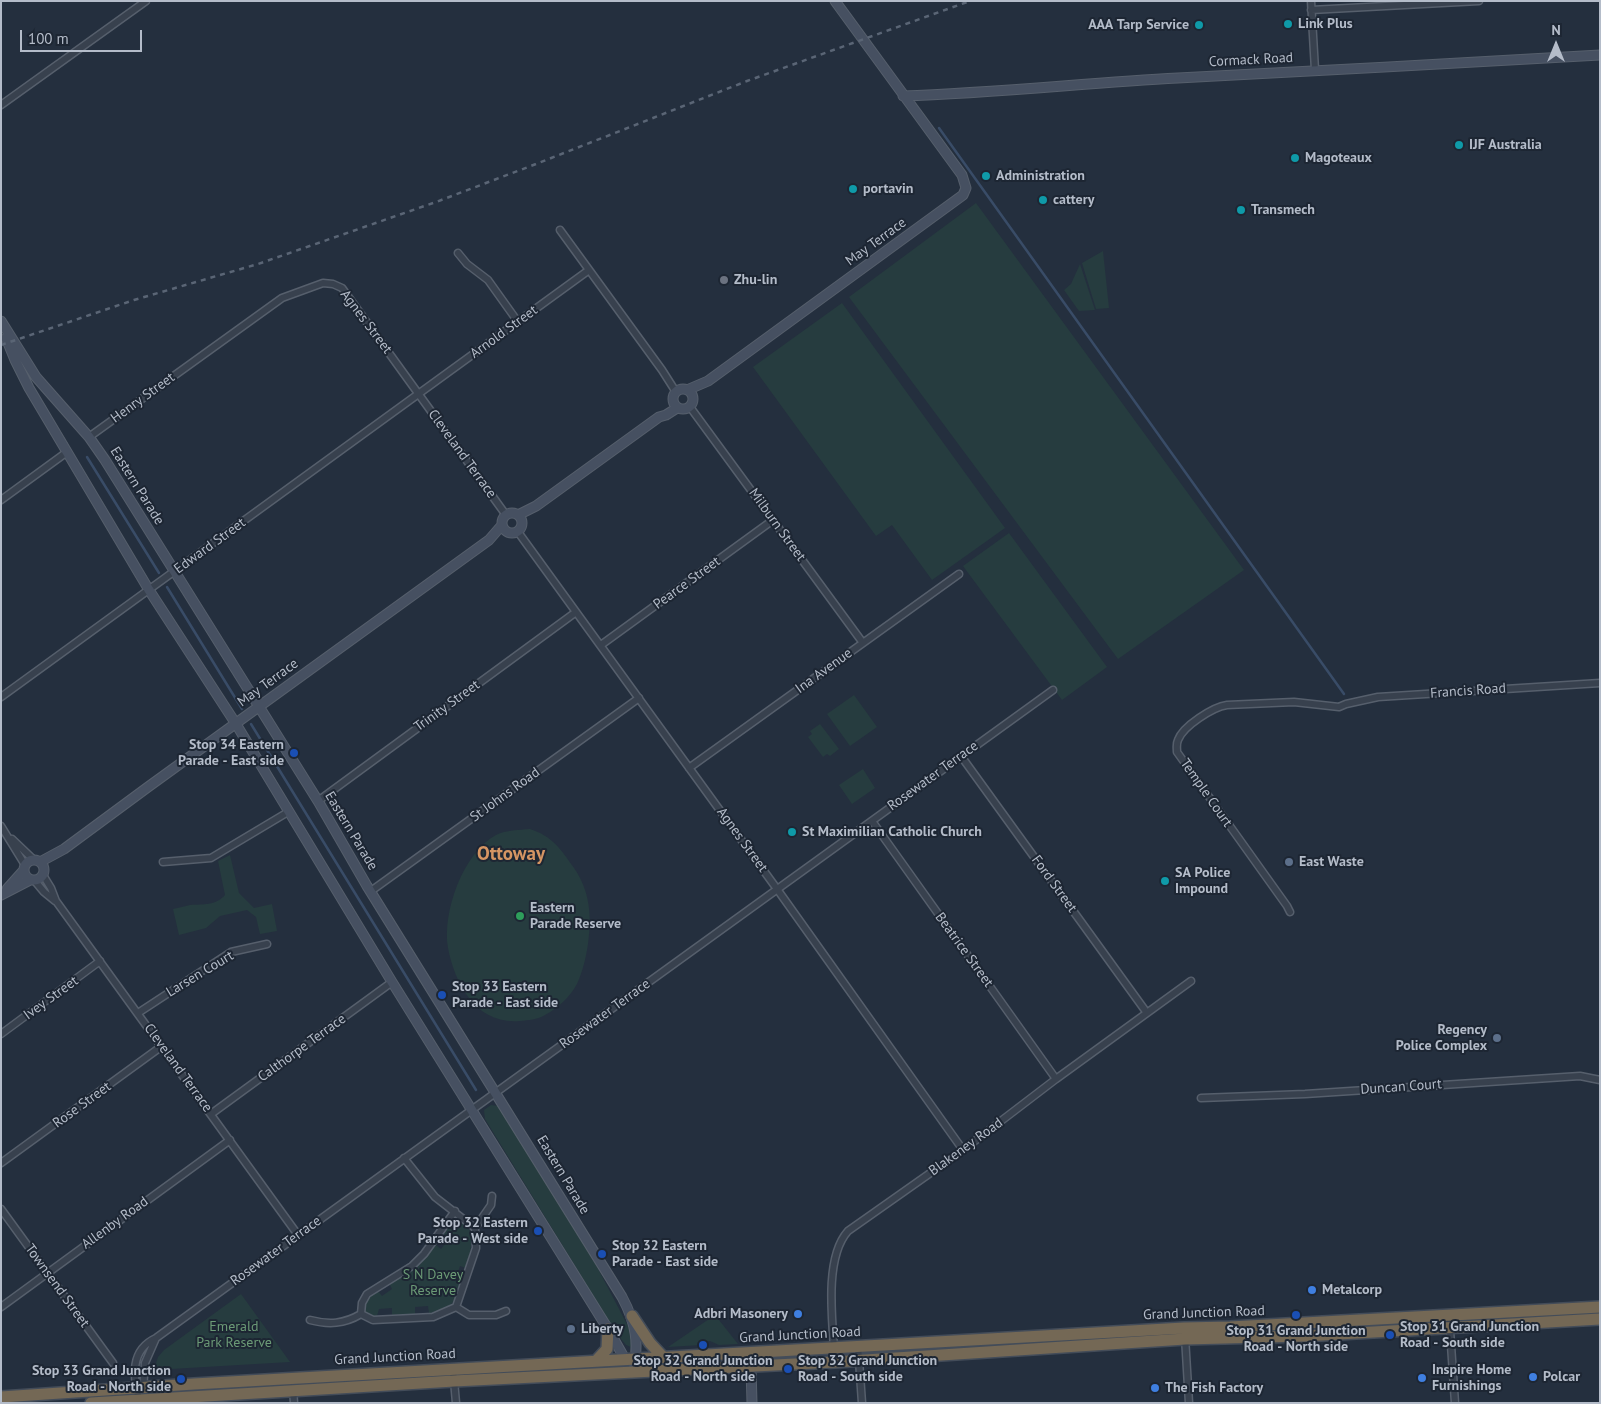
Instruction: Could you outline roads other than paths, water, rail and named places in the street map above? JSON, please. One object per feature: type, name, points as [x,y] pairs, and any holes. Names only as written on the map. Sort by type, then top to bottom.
[{"type":"highway","name":"Grand Junction Road","points":[[2,1399],[293,1378],[995,1339],[1185,1334],[1276,1337],[1600,1307]]},
{"type":"highway","points":[[632,1316],[650,1343],[663,1357]]},
{"type":"highway","name":"Grand Junction Road","points":[[1450,1322],[1600,1319]]},
{"type":"highway","points":[[596,1361],[607,1349],[608,1329]]},
{"type":"highway","name":"Grand Junction Road","points":[[91,1403],[139,1400],[294,1397],[454,1381],[632,1373],[997,1352],[1185,1334]]},
{"type":"highway","points":[[995,1339],[997,1352]]},
{"type":"highway","points":[[631,1359],[632,1373]]},
{"type":"highway","points":[[194,1384],[195,1400]]},
{"type":"main road","points":[[835,1],[904,96]]},
{"type":"main road","name":"Cormack Road","points":[[904,96],[1048,88],[1119,81],[1600,55]]},
{"type":"main road","name":"May Terrace","points":[[687,390],[708,381],[963,195],[966,188],[964,178],[904,96]]},
{"type":"main road","name":"Eastern Parade","points":[[1,322],[30,368],[49,393],[89,437],[318,801],[371,891],[496,1092],[632,1316],[637,1346],[631,1359],[608,1329],[392,982],[236,724],[149,590],[22,373],[1,322]]},
{"type":"main road","name":"May Terrace","points":[[692,403],[708,381]]},
{"type":"main road","points":[[520,518],[530,515],[536,506],[659,417],[666,415],[681,390],[687,390],[692,394],[692,403],[684,410],[675,401]]},
{"type":"main road","points":[[49,393],[46,394],[44,399],[51,425]]},
{"type":"main road","points":[[512,513],[520,518],[522,527],[510,530],[503,519],[506,515],[512,513]]},
{"type":"main road","name":"May Terrace","points":[[40,867],[489,540],[510,530]]},
{"type":"main road","points":[[29,861],[40,867],[32,880],[2,894],[29,861]]},
{"type":"main road","points":[[24,868],[25,876],[32,880]]},
{"type":"main road","points":[[751,1366],[752,1403]]},
{"type":"street","points":[[1,105],[146,1]]},
{"type":"street","points":[[1311,1],[1316,70]]},
{"type":"street","points":[[1311,10],[1479,1]]},
{"type":"street","points":[[560,230],[662,370],[675,401]]},
{"type":"street","points":[[458,254],[466,264],[488,280],[518,322]]},
{"type":"street","name":"Arnold Street","points":[[418,393],[589,270]]},
{"type":"street","name":"Agnes Street","points":[[270,306],[282,298],[312,286],[323,283],[338,285],[418,393]]},
{"type":"street","name":"Henry Street","points":[[89,437],[270,306]]},
{"type":"street","name":"Cleveland Terrace","points":[[418,393],[506,515]]},
{"type":"street","name":"Edward Street","points":[[1,697],[418,393]]},
{"type":"street","name":"Milburn Street","points":[[692,403],[773,520],[863,643]]},
{"type":"street","points":[[1,500],[67,452]]},
{"type":"street","name":"Pearce Street","points":[[601,645],[773,520]]},
{"type":"street","name":"Agnes Street","points":[[510,530],[601,645],[963,1150]]},
{"type":"street","name":"Ina Avenue","points":[[689,768],[959,574]]},
{"type":"street","name":"Trinity Street","points":[[318,801],[576,612]]},
{"type":"street","name":"Francis Road","points":[[1338,707],[1378,696],[1600,683]]},
{"type":"street","name":"Rosewater Terrace","points":[[140,1388],[134,1377],[134,1368],[140,1352],[148,1342],[1053,690]]},
{"type":"street","name":"St Johns Road","points":[[371,891],[639,698]]},
{"type":"street","name":"Temple Court","points":[[1290,912],[1288,906],[1183,761],[1176,744],[1184,731],[1219,706],[1294,702],[1338,707]]},
{"type":"street","name":"Ford Street","points":[[961,756],[1147,1013]]},
{"type":"street","points":[[163,862],[211,858],[288,812]]},
{"type":"street","name":"Beatrice Street","points":[[872,821],[1056,1079]]},
{"type":"street","name":"Cleveland Terrace","points":[[1,826],[9,837],[24,868]]},
{"type":"street","name":"Cleveland Terrace","points":[[9,837],[40,867],[56,901],[298,1235]]},
{"type":"street","name":"Cleveland Terrace","points":[[32,880],[56,901]]},
{"type":"street","name":"Larsen Court","points":[[138,1013],[232,952],[267,944]]},
{"type":"street","name":"Ivey Street","points":[[1,1034],[100,961]]},
{"type":"street","name":"Blakeney Road","points":[[835,1362],[832,1277],[837,1251],[842,1237],[848,1230],[963,1150],[1056,1079],[1191,981]]},
{"type":"street","name":"Calthorpe Terrace","points":[[211,1114],[392,982]]},
{"type":"street","name":"Rose Street","points":[[1,1163],[162,1046]]},
{"type":"street","name":"Duncan Court","points":[[1201,1098],[1305,1094],[1580,1076],[1600,1080]]},
{"type":"street","name":"Allenby Road","points":[[1,1307],[230,1140]]},
{"type":"street","points":[[404,1158],[435,1197],[475,1228]]},
{"type":"street","points":[[361,1314],[373,1320],[433,1317],[456,1307],[476,1248],[475,1228],[491,1205],[492,1196]]},
{"type":"street","name":"Townsend Street","points":[[1,1209],[113,1363]]},
{"type":"street","points":[[361,1314],[362,1304],[367,1294],[412,1266],[424,1254],[455,1211]]},
{"type":"street","points":[[456,1307],[469,1315],[496,1315],[506,1311]]},
{"type":"street","points":[[310,1320],[325,1324],[338,1323],[351,1320],[361,1314]]},
{"type":"street","points":[[1450,1322],[1455,1403]]},
{"type":"street","points":[[1185,1334],[1189,1403]]},
{"type":"street","name":"Rosewater Terrace","points":[[139,1400],[146,1363],[156,1338]]},
{"type":"street","points":[[858,1346],[862,1403]]},
{"type":"street","points":[[454,1369],[456,1403]]},
{"type":"street","points":[[293,1378],[294,1397]]},
{"type":"waterway","points":[[939,128],[1344,694]]},
{"type":"waterway","points":[[87,457],[159,573]]},
{"type":"waterway","points":[[167,587],[242,709]]},
{"type":"waterway","points":[[251,724],[476,1090]]},
{"type":"railway","points":[[1,345],[134,300],[258,264],[436,202],[747,81],[970,1]]},
{"type":"place","name":"Link Plus","points":[[1288,24]]},
{"type":"place","name":"AAA Tarp Service","points":[[1199,25]]},
{"type":"place","name":"IJF Australia","points":[[1459,145]]},
{"type":"place","name":"Magoteaux","points":[[1295,158]]},
{"type":"place","name":"Administration","points":[[986,176]]},
{"type":"place","name":"portavin","points":[[853,189]]},
{"type":"place","name":"cattery","points":[[1043,200]]},
{"type":"place","name":"Transmech","points":[[1241,210]]},
{"type":"place","name":"Zhu-lin","points":[[724,280]]},
{"type":"place","name":"Stop 34 Eastern Parade - East side","points":[[294,753]]},
{"type":"place","name":"St Maximilian Catholic Church","points":[[792,832]]},
{"type":"place","name":"East Waste","points":[[1289,862]]},
{"type":"place","name":"SA Police Impound","points":[[1165,881]]},
{"type":"place","name":"Eastern Parade Reserve","points":[[520,916]]},
{"type":"place","name":"Stop 33 Eastern Parade - East side","points":[[442,995]]},
{"type":"place","name":"Regency Police Complex","points":[[1497,1038]]},
{"type":"place","name":"Stop 32 Eastern Parade - West side","points":[[538,1231]]},
{"type":"place","name":"Stop 32 Eastern Parade - East side","points":[[602,1254]]},
{"type":"place","name":"Metalcorp","points":[[1312,1290]]},
{"type":"place","name":"Adbri Masonery","points":[[798,1314]]},
{"type":"place","name":"Stop 31 Grand Junction Road - North side","points":[[1296,1315]]},
{"type":"place","name":"Liberty","points":[[571,1329]]},
{"type":"place","name":"Stop 31 Grand Junction Road - South side","points":[[1390,1335]]},
{"type":"place","name":"Stop 32 Grand Junction Road - North side","points":[[703,1345]]},
{"type":"place","name":"Stop 32 Grand Junction Road - South side","points":[[788,1369]]},
{"type":"place","name":"Polcar","points":[[1533,1377]]},
{"type":"place","name":"Inspire Home Furnishings","points":[[1422,1378]]},
{"type":"place","name":"Stop 33 Grand Junction Road - North side","points":[[181,1379]]},
{"type":"place","name":"The Fish Factory","points":[[1155,1388]]},
{"type":"district","name":"Ottoway","points":[[511,855]]},
{"type":"park label","name":"S N Davey Reserve","points":[[433,1284]]},
{"type":"park label","name":"Emerald Park Reserve","points":[[234,1335]]}]
